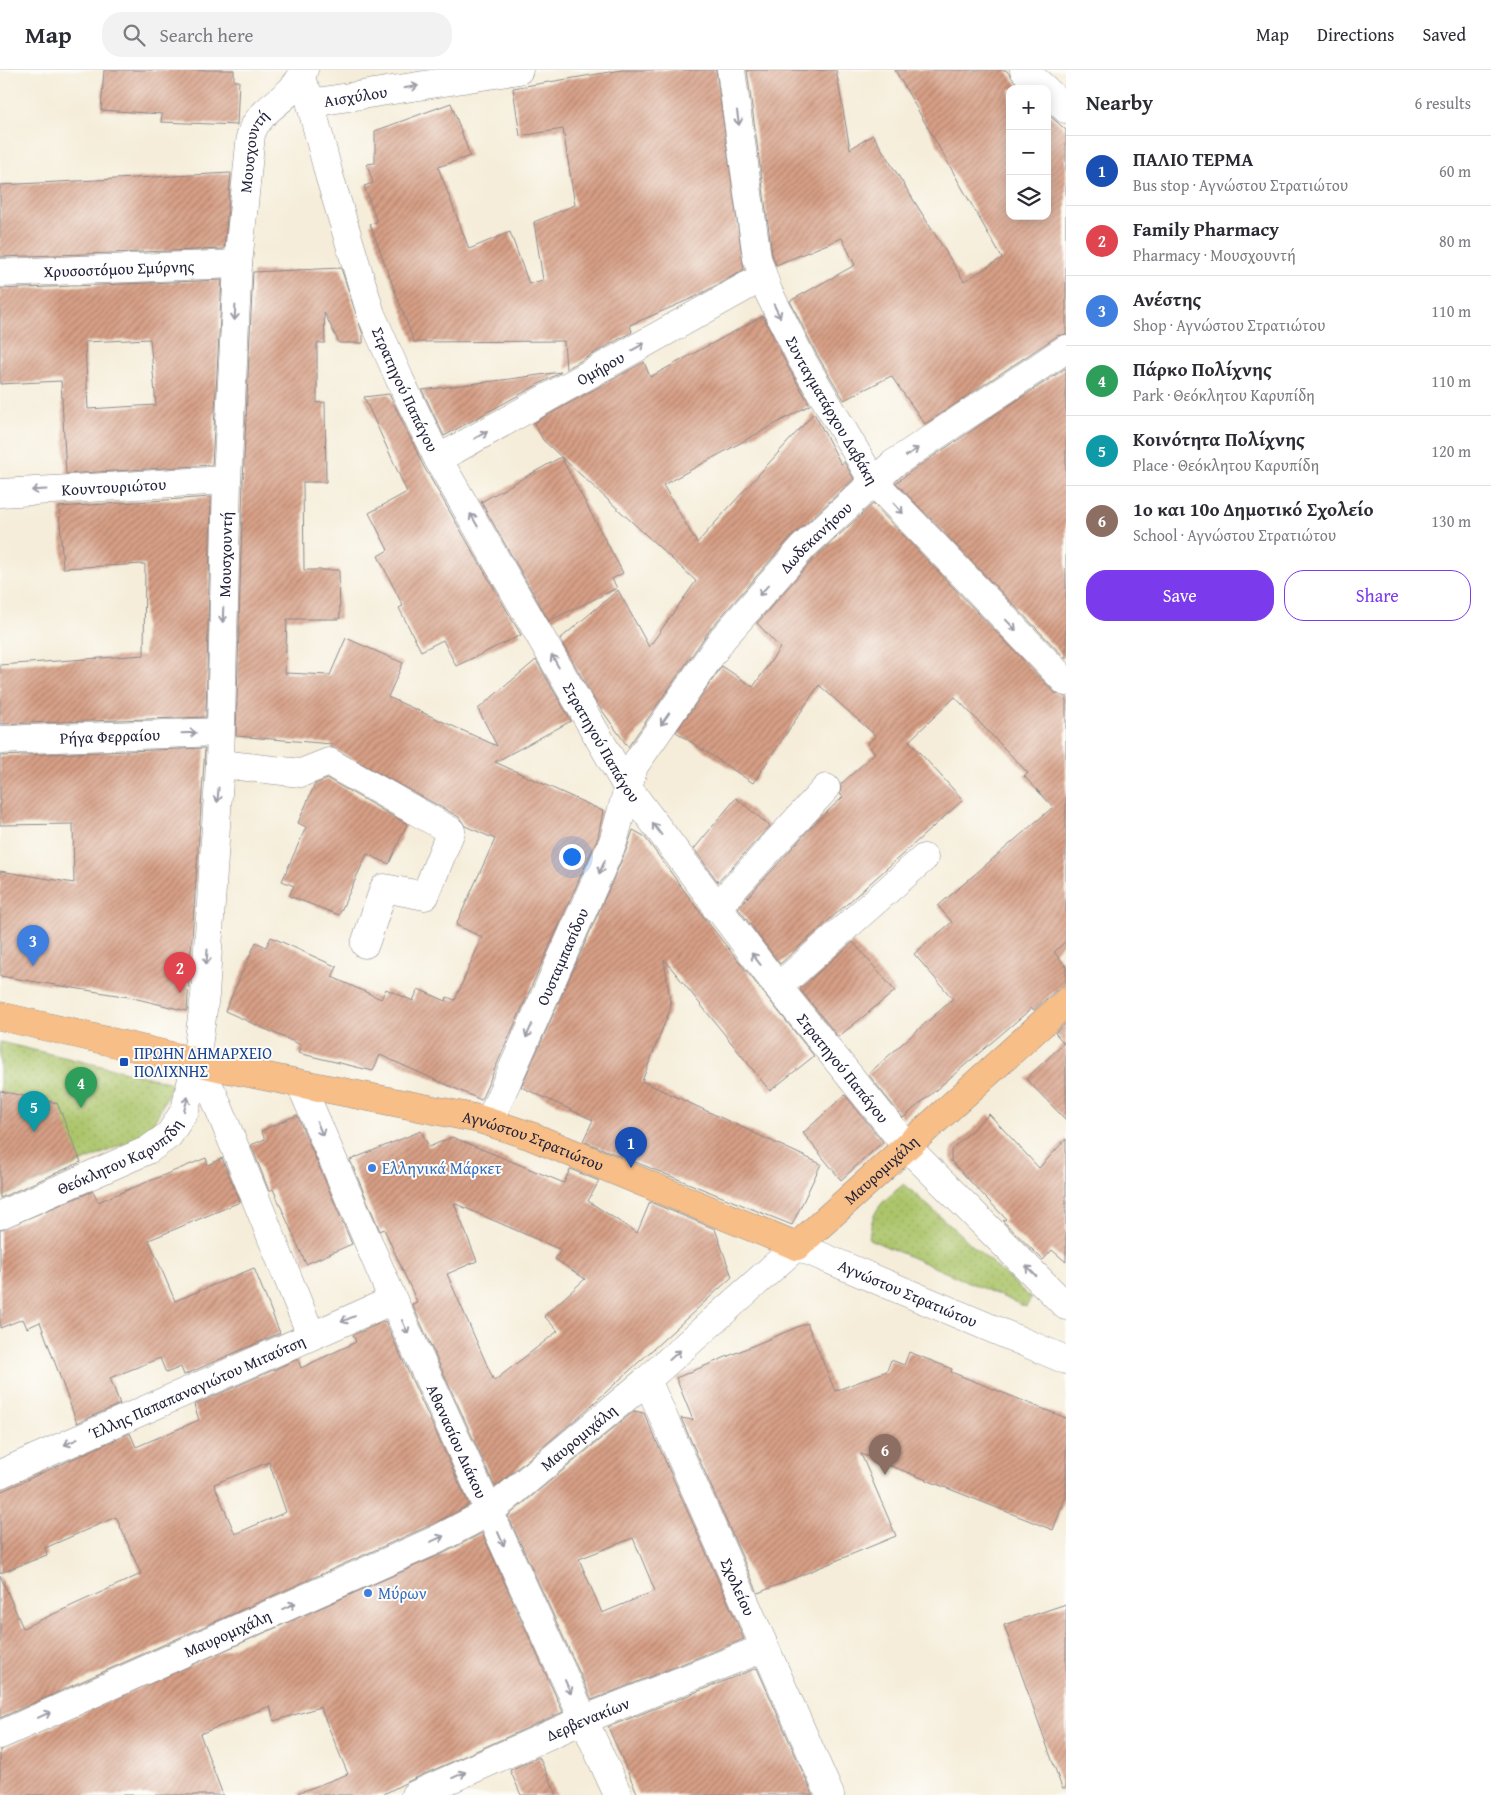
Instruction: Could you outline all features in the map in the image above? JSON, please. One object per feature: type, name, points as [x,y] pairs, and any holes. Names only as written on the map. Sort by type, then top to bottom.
[{"type":"main road","name":"Μαυρομιχάλη","points":[[797,1246],[1066,1002]]},
{"type":"main road","name":"Αγνώστου Στρατιώτου","points":[[0,1016],[301,1084],[452,1112],[489,1122],[530,1136],[797,1246]]},
{"type":"street","name":"Αισχύλου","points":[[305,84],[519,70]]},
{"type":"street","name":"Συνταγματάρχου Δαβάκη","points":[[731,70],[754,238],[763,277],[775,308],[802,360],[873,481],[1066,682]]},
{"type":"street","points":[[1024,70],[1040,85]]},
{"type":"street","name":"Μουσχουντή","points":[[196,1061],[205,995],[220,764],[227,480],[238,264],[251,134],[260,116],[290,92],[305,84]]},
{"type":"street","name":"Στρατηγού Παπάγου","points":[[305,84],[332,184],[371,314],[400,380],[438,459],[627,787],[716,908],[907,1147],[1066,1306]]},
{"type":"street","points":[[1051,94],[1066,108]]},
{"type":"street","name":"Χρυσοστόμου Σμύρνης","points":[[0,273],[238,264]]},
{"type":"street","name":"Ομήρου","points":[[438,459],[763,277]]},
{"type":"street","name":"Δωδεκανήσου","points":[[627,787],[640,755],[723,638],[803,547],[893,464],[1066,349]]},
{"type":"street","name":"Κουντουριώτου","points":[[0,492],[227,480]]},
{"type":"street","name":"Ρήγα Φερραίου","points":[[0,740],[220,732]]},
{"type":"street","points":[[220,764],[301,773],[329,762],[451,830],[425,896],[384,888],[365,944]]},
{"type":"street","name":"Ουσταμπασίδου","points":[[489,1122],[613,842],[622,814],[627,787]]},
{"type":"street","points":[[716,908],[826,788]]},
{"type":"street","points":[[778,987],[924,858]]},
{"type":"street","points":[[196,1061],[214,1096],[311,1335]]},
{"type":"street","name":"Θεόκλητου Καρυπίδη","points":[[0,1215],[137,1156],[160,1143],[178,1124],[185,1110],[196,1061]]},
{"type":"street","name":"Αθανασίου Διάκου","points":[[301,1084],[393,1300],[618,1795]]},
{"type":"street","name":"Αγνώστου Στρατιώτου","points":[[797,1246],[1066,1360]]},
{"type":"street","name":"Μαυρομιχάλη","points":[[0,1735],[438,1539],[489,1512],[647,1380],[797,1246]]},
{"type":"street","name":"Έλλης Παπαπαναγιώτου Μιταύτση","points":[[0,1474],[393,1300]]},
{"type":"street","name":"Σχολείου","points":[[647,1380],[830,1795]]},
{"type":"street","name":"Δερβενακίων","points":[[414,1795],[583,1720],[764,1648]]},
{"type":"green space","points":[[0,1042],[173,1083],[149,1133],[0,1198]]},
{"type":"green space","points":[[904,1184],[1031,1298],[1026,1307],[869,1239],[875,1213],[889,1196]]},
{"type":"building","points":[[104,70],[234,70],[234,81],[239,81],[237,125],[161,122],[162,114],[101,110]]},
{"type":"building","points":[[622,70],[716,70],[744,270],[695,297],[630,325],[632,332],[566,369],[564,341],[414,342],[370,224],[377,222],[364,186],[373,183],[367,164],[375,163],[375,131],[451,103],[470,156],[438,167],[469,249],[510,232],[529,284],[543,280],[534,222],[575,205],[563,129],[520,136],[513,88]]},
{"type":"building","points":[[747,70],[836,70],[850,149],[873,135],[964,281],[1002,258],[895,70],[1006,70],[1018,85],[1006,85],[1006,220],[1051,220],[1051,117],[1066,130],[1066,334],[1057,336],[925,424],[891,376],[844,400],[816,353],[790,301],[855,265],[842,238],[776,265],[772,254]]},
{"type":"building","points":[[231,173],[224,249],[0,257],[0,185]]},
{"type":"building","points":[[341,268],[363,335],[363,343],[339,343],[324,312],[325,343],[317,343],[317,403],[325,402],[326,482],[303,482],[304,570],[339,570],[340,619],[287,619],[285,673],[330,675],[346,638],[403,663],[388,697],[497,746],[478,709],[536,660],[571,721],[495,762],[603,811],[598,837],[481,1100],[380,1055],[373,1071],[298,1053],[301,1045],[225,1011],[256,942],[266,947],[271,937],[337,967],[332,977],[381,999],[386,989],[413,1001],[418,989],[446,1001],[447,997],[455,1000],[482,937],[456,925],[495,839],[465,826],[459,817],[331,747],[332,744],[236,736],[243,481],[253,272]]},
{"type":"building","points":[[222,280],[212,465],[66,474],[61,381],[0,384],[0,289]],"holes":[[[150,339],[156,405],[88,409],[85,342]]]},
{"type":"building","points":[[763,316],[788,367],[810,405],[663,485],[697,543],[814,413],[841,464],[844,462],[854,479],[791,537],[711,628],[628,747],[594,699],[560,639],[618,590],[649,647],[696,581],[543,440],[534,423],[644,362],[650,377]]},
{"type":"building","points":[[1066,368],[1066,659],[896,483],[914,469]]},
{"type":"building","points":[[561,372],[444,436],[422,390],[510,379]]},
{"type":"building","points":[[389,394],[424,467],[521,635],[456,666],[443,640],[421,651],[399,608],[403,606],[378,556],[388,550],[369,513],[407,492],[364,397]]},
{"type":"building","points":[[561,457],[623,573],[612,579],[617,588],[549,621],[481,502]]},
{"type":"building","points":[[211,497],[206,717],[0,724],[0,665],[144,655],[145,564],[63,568],[59,507]]},
{"type":"building","points":[[873,504],[1055,693],[1066,697],[1066,941],[1054,952],[1066,966],[1066,987],[1056,990],[1034,1010],[1032,1008],[903,1118],[868,1074],[953,999],[914,954],[952,922],[938,906],[1053,807],[1024,776],[1028,773],[955,697],[909,741],[963,800],[780,964],[738,908],[813,825],[843,797],[840,794],[841,784],[875,753],[867,744],[876,736],[819,685],[753,783],[676,732],[722,666],[753,687],[780,648],[757,623],[814,558]]},
{"type":"building","points":[[205,748],[187,1011],[129,997],[0,976],[0,871],[74,883],[73,824],[0,825],[0,756]]},
{"type":"building","points":[[328,779],[407,824],[389,864],[367,854],[339,915],[289,896],[294,886],[282,881],[306,827],[298,823],[315,784]]},
{"type":"building","points":[[736,798],[770,826],[718,882],[694,849]]},
{"type":"building","points":[[633,830],[644,836],[705,919],[814,1056],[770,1091],[664,959],[671,1007],[642,1081],[821,1164],[792,1225],[583,1141],[593,1120],[521,1087],[627,848]]},
{"type":"building","points":[[853,942],[895,991],[838,1037],[800,989]]},
{"type":"building","points":[[1066,1023],[1066,1120],[1026,1079],[1064,1043],[1055,1033]]},
{"type":"building","points":[[0,1091],[57,1103],[81,1162],[0,1198]]},
{"type":"building","points":[[845,1095],[883,1142],[841,1180],[803,1133]]},
{"type":"building","points":[[989,1114],[1039,1168],[1066,1139],[1066,1262],[1052,1250],[1043,1260],[1003,1221],[1006,1219],[951,1161],[951,1150]]},
{"type":"building","points":[[297,1115],[352,1244],[306,1264],[273,1189],[269,1191],[251,1145],[265,1139],[261,1131]]},
{"type":"building","points":[[421,1131],[429,1147],[452,1137],[564,1183],[570,1169],[599,1181],[588,1201],[637,1233],[650,1202],[715,1229],[732,1277],[582,1414],[495,1487],[412,1304],[417,1302],[384,1229],[380,1231],[350,1160]],"holes":[[[454,1203],[561,1250],[555,1259],[585,1279],[544,1316],[558,1331],[494,1381],[447,1274],[477,1261]]]},
{"type":"building","points":[[206,1158],[208,1165],[222,1158],[240,1202],[149,1240],[175,1301],[254,1268],[280,1333],[184,1375],[181,1367],[166,1373],[160,1358],[110,1378],[120,1404],[77,1423],[40,1322],[27,1328],[23,1319],[0,1328],[0,1230],[93,1191],[98,1202]]},
{"type":"building","points":[[385,1321],[469,1505],[431,1525],[0,1718],[0,1575],[23,1628],[141,1574],[116,1517],[45,1548],[47,1555],[0,1573],[0,1492],[130,1433],[136,1447],[199,1420],[194,1405],[298,1359],[301,1368],[356,1342],[353,1335]],"holes":[[[269,1462],[286,1512],[235,1534],[214,1484]]]},
{"type":"building","points":[[807,1323],[835,1391],[887,1371],[891,1360],[904,1365],[909,1352],[952,1369],[951,1372],[1066,1418],[1066,1496],[1053,1530],[861,1454],[896,1536],[758,1593],[681,1418],[693,1420],[676,1378]]},
{"type":"building","points":[[634,1411],[644,1413],[744,1639],[592,1700],[508,1516]],"holes":[[[633,1538],[655,1591],[602,1613],[579,1559]]]},
{"type":"building","points":[[482,1533],[563,1712],[382,1795],[299,1795],[298,1793],[348,1774],[320,1707],[274,1721],[270,1706],[200,1734],[223,1795],[0,1795],[0,1750],[444,1553]]},
{"type":"building","points":[[1066,1604],[1066,1788],[1062,1788],[1004,1625]]},
{"type":"building","points":[[757,1668],[813,1795],[638,1795],[608,1727]]},
{"type":"building","points":[[539,1757],[557,1795],[521,1795],[510,1770]]},
{"type":"place","name":"Ανέστης","points":[[33,966]]},
{"type":"place","name":"Family Pharmacy","points":[[180,993]]},
{"type":"place","name":"ΠΡΩΗΝ ΔΗΜΑΡΧΕΙΟ ΠΟΛΙΧΝΗΣ","points":[[124,1062]]},
{"type":"place","name":"Πάρκο Πολίχνης","points":[[81,1108]]},
{"type":"place","name":"Κοινότητα Πολίχνης","points":[[34,1132]]},
{"type":"place","name":"Ελληνικά Μάρκετ","points":[[372,1168]]},
{"type":"place","name":"ΠΑΛΙΟ ΤΕΡΜΑ","points":[[631,1168]]},
{"type":"place","name":"1ο και 10ο Δημοτικό Σχολείο","points":[[885,1475]]},
{"type":"place","name":"Μύρων","points":[[368,1593]]}]
